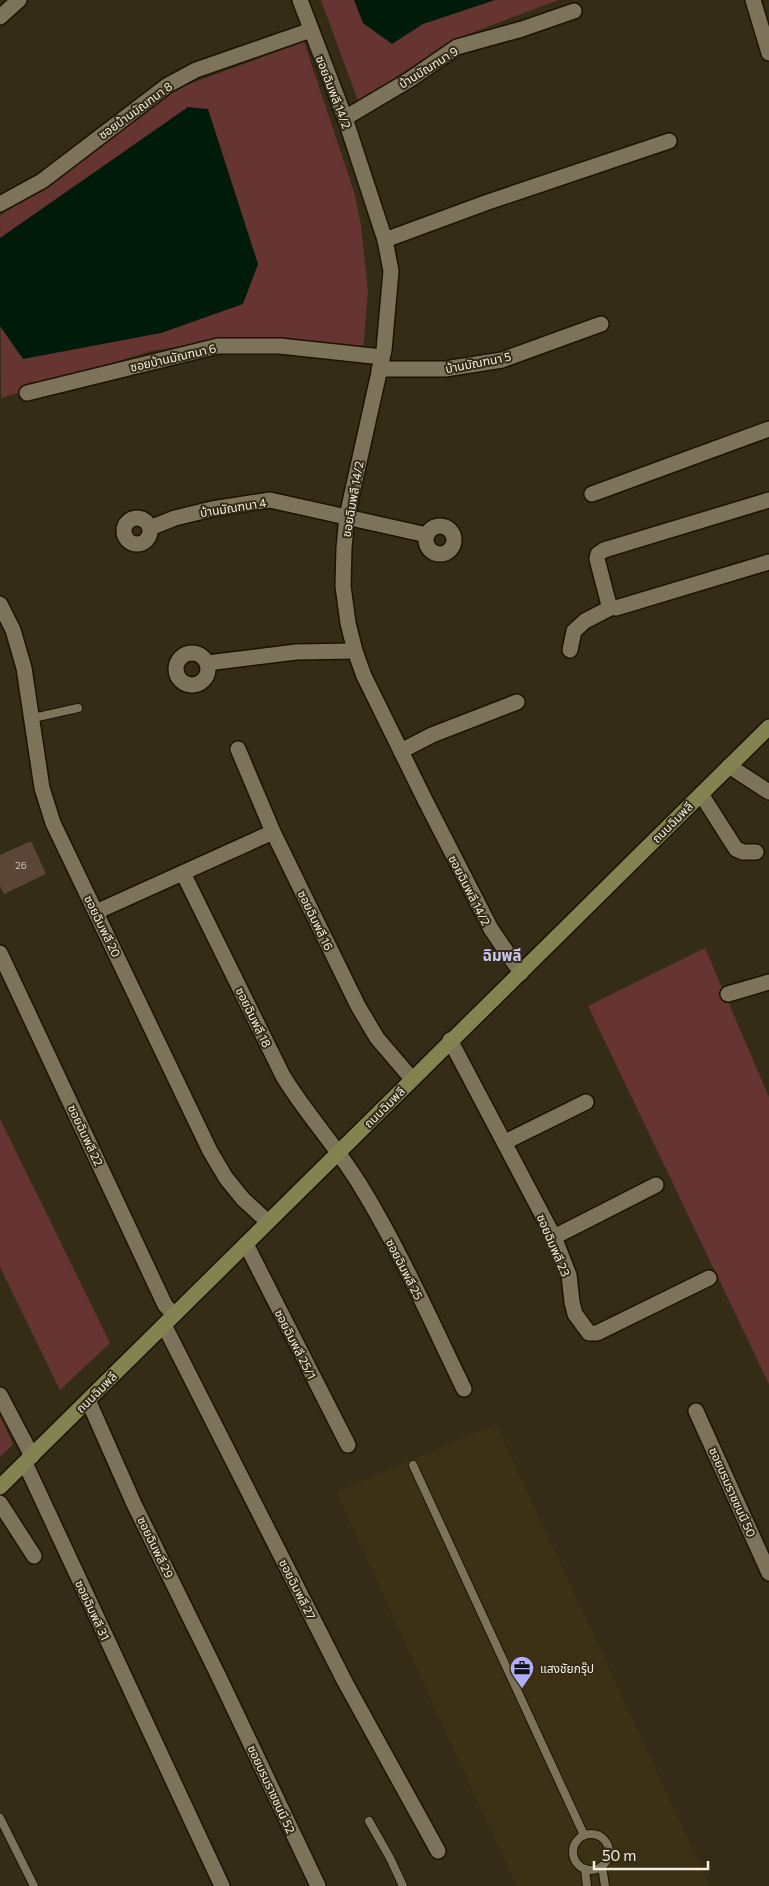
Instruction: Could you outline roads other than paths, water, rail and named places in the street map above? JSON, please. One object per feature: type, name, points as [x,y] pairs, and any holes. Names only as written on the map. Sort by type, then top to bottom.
[{"type":"street","name":"ซอยฉิมพลี 14/2","points":[[300,0],[345,118],[385,240],[391,271],[389,305],[381,363],[347,516],[343,586],[348,623],[364,676],[401,751],[490,929],[521,973]]},
{"type":"street","points":[[753,0],[769,52]]},
{"type":"street","points":[[0,16],[17,1]]},
{"type":"street","name":"บ้านมัณฑนา 9","points":[[345,118],[409,80],[458,47],[522,29],[574,11]]},
{"type":"street","name":"ซอยบ้านมัณฑนา 8","points":[[0,204],[42,181],[168,85],[196,70],[311,30]]},
{"type":"street","points":[[385,240],[488,202],[669,141]]},
{"type":"street","name":"บ้านมัณฑนา 5","points":[[381,363],[445,370],[502,360],[601,324]]},
{"type":"street","name":"ซอยบ้านมัณฑนา 6","points":[[27,393],[218,346],[280,346],[381,363]]},
{"type":"street","points":[[592,494],[769,429]]},
{"type":"street","name":"บ้านมัณฑนา 4","points":[[150,528],[175,518],[212,509],[270,500],[427,535]]},
{"type":"street","points":[[612,607],[609,604],[597,559],[598,554],[604,550],[769,500]]},
{"type":"street","points":[[570,650],[574,632],[585,621],[612,607],[616,608],[769,562]]},
{"type":"street","name":"ซอยฉิมพลี 20","points":[[0,604],[12,630],[24,668],[42,788],[53,823],[210,1151],[226,1178],[243,1199],[268,1222]]},
{"type":"street","points":[[207,663],[296,652],[355,651]]},
{"type":"street","points":[[401,751],[432,735],[517,702]]},
{"type":"street","name":"ถนนฉิมพลี","points":[[0,1487],[450,1040],[521,973],[769,727]]},
{"type":"street","name":"ซอยฉิมพลี 16","points":[[238,749],[273,832],[368,1025],[412,1079]]},
{"type":"street","points":[[729,766],[769,792]]},
{"type":"street","points":[[701,794],[736,849],[744,852],[756,852]]},
{"type":"street","points":[[96,912],[273,832]]},
{"type":"street","name":"ซอยฉิมพลี 18","points":[[183,873],[283,1076],[295,1096],[338,1152]]},
{"type":"street","name":"ซอยฉิมพลี 22","points":[[0,953],[165,1305],[169,1320]]},
{"type":"street","points":[[728,994],[769,982]]},
{"type":"street","name":"ซอยฉิมพลี 23","points":[[450,1040],[554,1237],[569,1275],[575,1314],[589,1333],[596,1333],[709,1278]]},
{"type":"street","points":[[505,1142],[586,1102]]},
{"type":"street","name":"ซอยฉิมพลี 25","points":[[338,1152],[360,1186],[412,1281],[464,1389]]},
{"type":"street","points":[[554,1237],[656,1185]]},
{"type":"street","name":"ซอยฉิมพลี 25/1","points":[[246,1244],[348,1445]]},
{"type":"street","name":"ซอยฉิมพลี 27","points":[[169,1320],[348,1689],[438,1851]]},
{"type":"street","name":"ซอยฉิมพลี 31","points":[[0,1395],[162,1758],[222,1886]]},
{"type":"street","name":"ซอยฉิมพลี 29","points":[[88,1400],[134,1504],[226,1692]]},
{"type":"street","name":"ซอยบรมราชชนนี 50","points":[[696,1411],[769,1573]]},
{"type":"street","points":[[0,1503],[34,1556]]},
{"type":"street","name":"ซอยบรมราชชนนี 52","points":[[226,1692],[318,1886]]},
{"type":"lane","points":[[33,718],[78,708]]},
{"type":"lane","points":[[413,1465],[584,1835]]},
{"type":"lane","points":[[0,1818],[34,1886]]},
{"type":"lane","points":[[369,1821],[403,1886]]},
{"type":"lane","points":[[593,1833],[601,1836],[607,1842],[610,1851],[608,1859],[602,1866],[594,1870],[585,1869],[578,1864],[574,1856],[573,1848],[577,1840],[584,1835],[593,1833]]},
{"type":"lane","points":[[602,1866],[605,1886]]},
{"type":"lane","points":[[585,1869],[587,1886]]},
{"type":"place","name":"แสงชัยกรุ๊ป","points":[[522,1689]]},
{"type":"district","name":"ฉิมพลี","points":[[502,955]]}]
